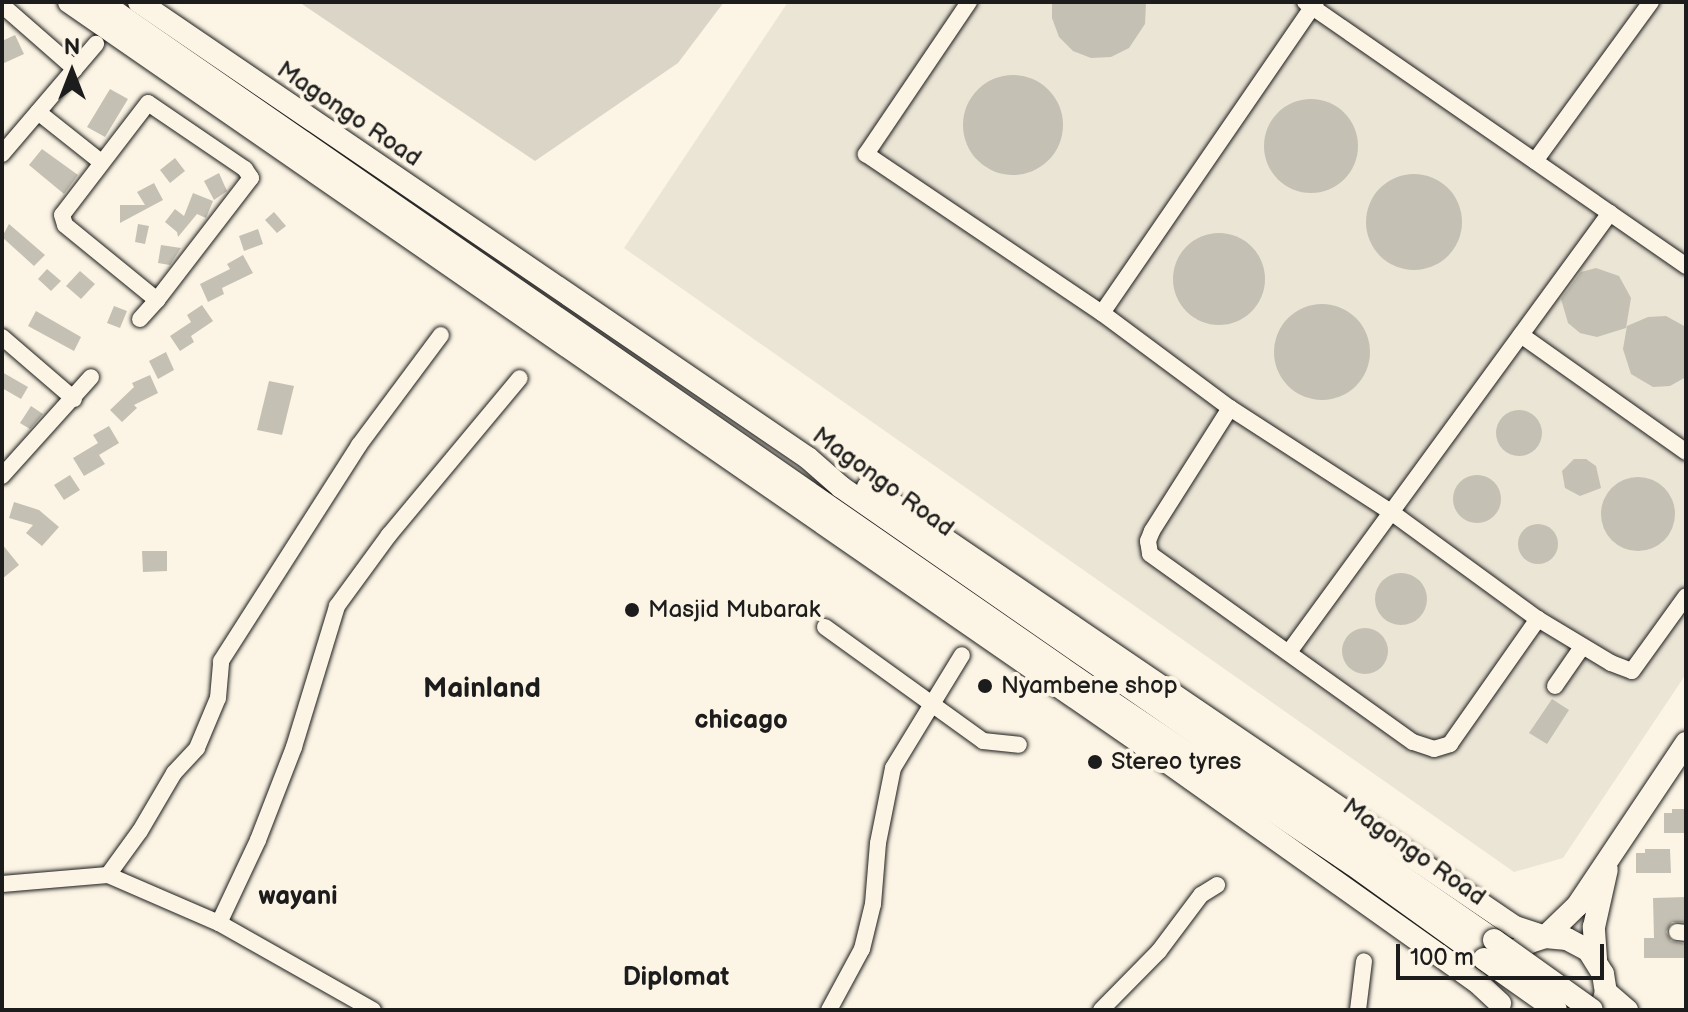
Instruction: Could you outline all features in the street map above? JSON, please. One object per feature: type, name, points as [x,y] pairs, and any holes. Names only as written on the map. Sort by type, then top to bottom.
[{"type":"main road","points":[[69,2],[1142,744],[1476,981],[1502,1006]]},
{"type":"main road","name":"Magongo Road","points":[[101,2],[494,274],[1112,689],[1268,781],[1592,1010]]},
{"type":"main road","name":"Magongo Road","points":[[139,2],[808,458],[841,487],[1112,689],[1556,1010]]},
{"type":"main road","points":[[808,458],[854,478],[1515,927],[1545,937],[1567,939],[1596,959]]},
{"type":"main road","points":[[1502,1006],[1502,974],[1508,960],[1530,942],[1545,937],[1577,906],[1686,743]]},
{"type":"main road","points":[[1609,856],[1594,927],[1596,959],[1603,974],[1604,1001],[1627,1010]]},
{"type":"street","points":[[969,2],[866,154],[1102,313],[1230,408],[1391,512],[1538,619],[1582,647],[1632,671],[1686,596]]},
{"type":"street","points":[[1535,161],[1651,2]]},
{"type":"street","points":[[1102,313],[1311,4],[1686,266]]},
{"type":"street","points":[[3,8],[75,69]]},
{"type":"street","points":[[2,154],[96,44]]},
{"type":"street","points":[[140,319],[157,300],[248,182],[250,174],[148,103],[63,211],[63,222],[157,300]]},
{"type":"street","points":[[38,112],[101,162]]},
{"type":"street","points":[[1289,652],[1610,213]]},
{"type":"street","points":[[108,875],[140,831],[174,773],[197,748],[218,698],[221,661],[359,445],[441,335]]},
{"type":"street","points":[[1521,335],[1686,452]]},
{"type":"street","points":[[2,337],[74,399]]},
{"type":"street","points":[[2,476],[91,377]]},
{"type":"street","points":[[219,923],[258,840],[294,747],[337,606],[389,535],[520,378]]},
{"type":"street","points":[[1230,408],[1152,531],[1148,548],[1156,561],[1413,742],[1434,749],[1450,744],[1538,619]]},
{"type":"street","points":[[825,627],[983,741],[1019,745]]},
{"type":"street","points":[[1555,686],[1582,647]]},
{"type":"street","points":[[829,1010],[862,949],[873,904],[878,843],[893,768],[962,655]]},
{"type":"street","points":[[2,884],[108,875],[219,923],[373,1010]]},
{"type":"street","points":[[1101,1010],[1159,951],[1201,895],[1217,885]]},
{"type":"street","points":[[1358,1010],[1364,961]]},
{"type":"shaded area","points":[[299,2],[724,2],[678,63],[535,161]]},
{"type":"shaded area","points":[[788,2],[1686,2],[1686,674],[1563,858],[1514,872],[624,248]]},
{"type":"building","points":[[1052,2],[1146,2],[1145,24],[1129,48],[1111,57],[1091,58],[1073,51],[1059,37],[1052,18]]},
{"type":"building","points":[[15,35],[24,54],[2,64],[2,41]]},
{"type":"building","points":[[1013,75],[1032,79],[1048,90],[1059,106],[1063,125],[1059,144],[1048,160],[1032,171],[1013,175],[994,171],[978,160],[967,144],[963,125],[967,106],[978,90],[994,79]]},
{"type":"building","points":[[110,89],[128,99],[105,137],[87,127]]},
{"type":"building","points":[[1311,99],[1329,102],[1344,113],[1355,128],[1358,146],[1355,164],[1344,179],[1329,190],[1311,193],[1293,190],[1278,179],[1267,164],[1264,146],[1267,128],[1278,113],[1293,102]]},
{"type":"building","points":[[42,149],[78,175],[64,194],[29,165]]},
{"type":"building","points":[[175,158],[185,171],[170,183],[160,170]]},
{"type":"building","points":[[219,173],[227,191],[214,200],[204,181]]},
{"type":"building","points":[[1414,174],[1432,178],[1448,188],[1458,204],[1462,222],[1458,240],[1448,256],[1432,266],[1414,270],[1396,266],[1380,256],[1370,240],[1366,222],[1370,204],[1380,188],[1396,178]]},
{"type":"building","points":[[154,183],[163,200],[120,223],[120,205],[145,205],[137,192]]},
{"type":"building","points":[[193,193],[213,201],[206,218],[197,214],[178,237],[177,232],[165,222],[175,209],[184,216]]},
{"type":"building","points":[[274,212],[286,226],[277,233],[265,220]]},
{"type":"building","points":[[9,224],[45,255],[34,266],[2,237]]},
{"type":"building","points":[[138,224],[149,226],[145,244],[135,242]]},
{"type":"building","points":[[258,229],[263,244],[244,251],[239,236]]},
{"type":"building","points":[[1219,233],[1237,236],[1252,246],[1262,261],[1265,279],[1262,297],[1252,312],[1237,322],[1219,325],[1201,322],[1186,312],[1176,297],[1173,279],[1176,261],[1186,246],[1201,236]]},
{"type":"building","points":[[161,245],[181,248],[170,265],[158,263]]},
{"type":"building","points":[[243,255],[253,273],[222,288],[224,294],[208,302],[200,284],[230,269],[227,264]]},
{"type":"building","points":[[1596,268],[1619,276],[1631,298],[1626,328],[1597,337],[1580,333],[1568,323],[1561,299],[1581,272]]},
{"type":"building","points":[[47,269],[61,281],[51,291],[38,279]]},
{"type":"building","points":[[80,271],[95,284],[81,299],[66,286]]},
{"type":"building","points":[[1322,304],[1340,308],[1356,318],[1366,334],[1370,352],[1366,370],[1356,386],[1340,396],[1322,400],[1304,396],[1288,386],[1278,370],[1274,352],[1278,334],[1288,318],[1304,308]]},
{"type":"building","points":[[202,305],[213,321],[191,336],[194,342],[180,351],[170,336],[191,322],[187,315]]},
{"type":"building","points":[[114,306],[127,311],[120,328],[107,323]]},
{"type":"building","points":[[36,311],[81,337],[74,351],[28,326]]},
{"type":"building","points":[[1666,316],[1686,327],[1686,377],[1670,386],[1653,387],[1631,374],[1623,349],[1627,326],[1648,317]]},
{"type":"building","points":[[166,352],[174,370],[158,379],[149,361]]},
{"type":"building","points":[[2,372],[28,387],[21,399],[2,388]]},
{"type":"building","points":[[150,375],[158,393],[134,405],[137,408],[122,422],[110,410],[134,387],[132,383]]},
{"type":"building","points":[[269,381],[294,386],[282,435],[257,430]]},
{"type":"building","points":[[31,406],[43,414],[30,429],[20,423]]},
{"type":"building","points":[[1519,410],[1535,417],[1542,433],[1535,449],[1519,456],[1503,449],[1496,433],[1503,417]]},
{"type":"building","points":[[109,426],[119,443],[99,455],[105,464],[84,476],[73,458],[98,443],[93,435]]},
{"type":"building","points":[[1574,459],[1586,459],[1596,466],[1601,488],[1580,496],[1565,488],[1562,471]]},
{"type":"building","points":[[70,475],[80,490],[64,500],[54,485]]},
{"type":"building","points":[[1477,475],[1494,482],[1501,499],[1494,516],[1477,523],[1460,516],[1453,499],[1460,482]]},
{"type":"building","points":[[1645,477],[1665,487],[1673,500],[1673,528],[1665,541],[1652,549],[1631,551],[1611,541],[1603,528],[1601,507],[1611,487],[1624,479]]},
{"type":"building","points":[[14,502],[39,510],[59,527],[42,546],[26,533],[33,525],[9,518]]},
{"type":"building","points":[[1538,524],[1552,530],[1558,544],[1552,558],[1538,564],[1524,558],[1518,544],[1524,530]]},
{"type":"building","points":[[2,544],[19,565],[2,579]]},
{"type":"building","points":[[142,551],[167,551],[167,571],[143,572]]},
{"type":"building","points":[[1401,573],[1419,581],[1427,599],[1419,617],[1401,625],[1383,617],[1375,599],[1383,581]]},
{"type":"building","points":[[1365,628],[1381,635],[1388,651],[1381,667],[1365,674],[1349,667],[1342,651],[1349,635]]},
{"type":"building","points":[[1552,699],[1569,710],[1547,744],[1529,733]]},
{"type":"building","points":[[1672,809],[1686,809],[1686,833],[1664,833],[1664,813],[1672,813]]},
{"type":"building","points":[[1645,849],[1670,849],[1671,873],[1636,873],[1636,853],[1645,853]]},
{"type":"building","points":[[1686,897],[1686,922],[1672,922],[1666,932],[1671,941],[1686,944],[1686,958],[1644,958],[1644,938],[1654,938],[1653,898]]},
{"type":"place","name":"Masjid Mubarak","points":[[632,610]]},
{"type":"place","name":"Nyambene shop","points":[[985,686]]},
{"type":"place","name":"Stereo tyres","points":[[1095,762]]},
{"type":"district","name":"Mainland","points":[[482,689]]},
{"type":"district","name":"chicago","points":[[741,721]]},
{"type":"district","name":"wayani","points":[[298,897]]},
{"type":"district","name":"Diplomat","points":[[676,978]]}]
